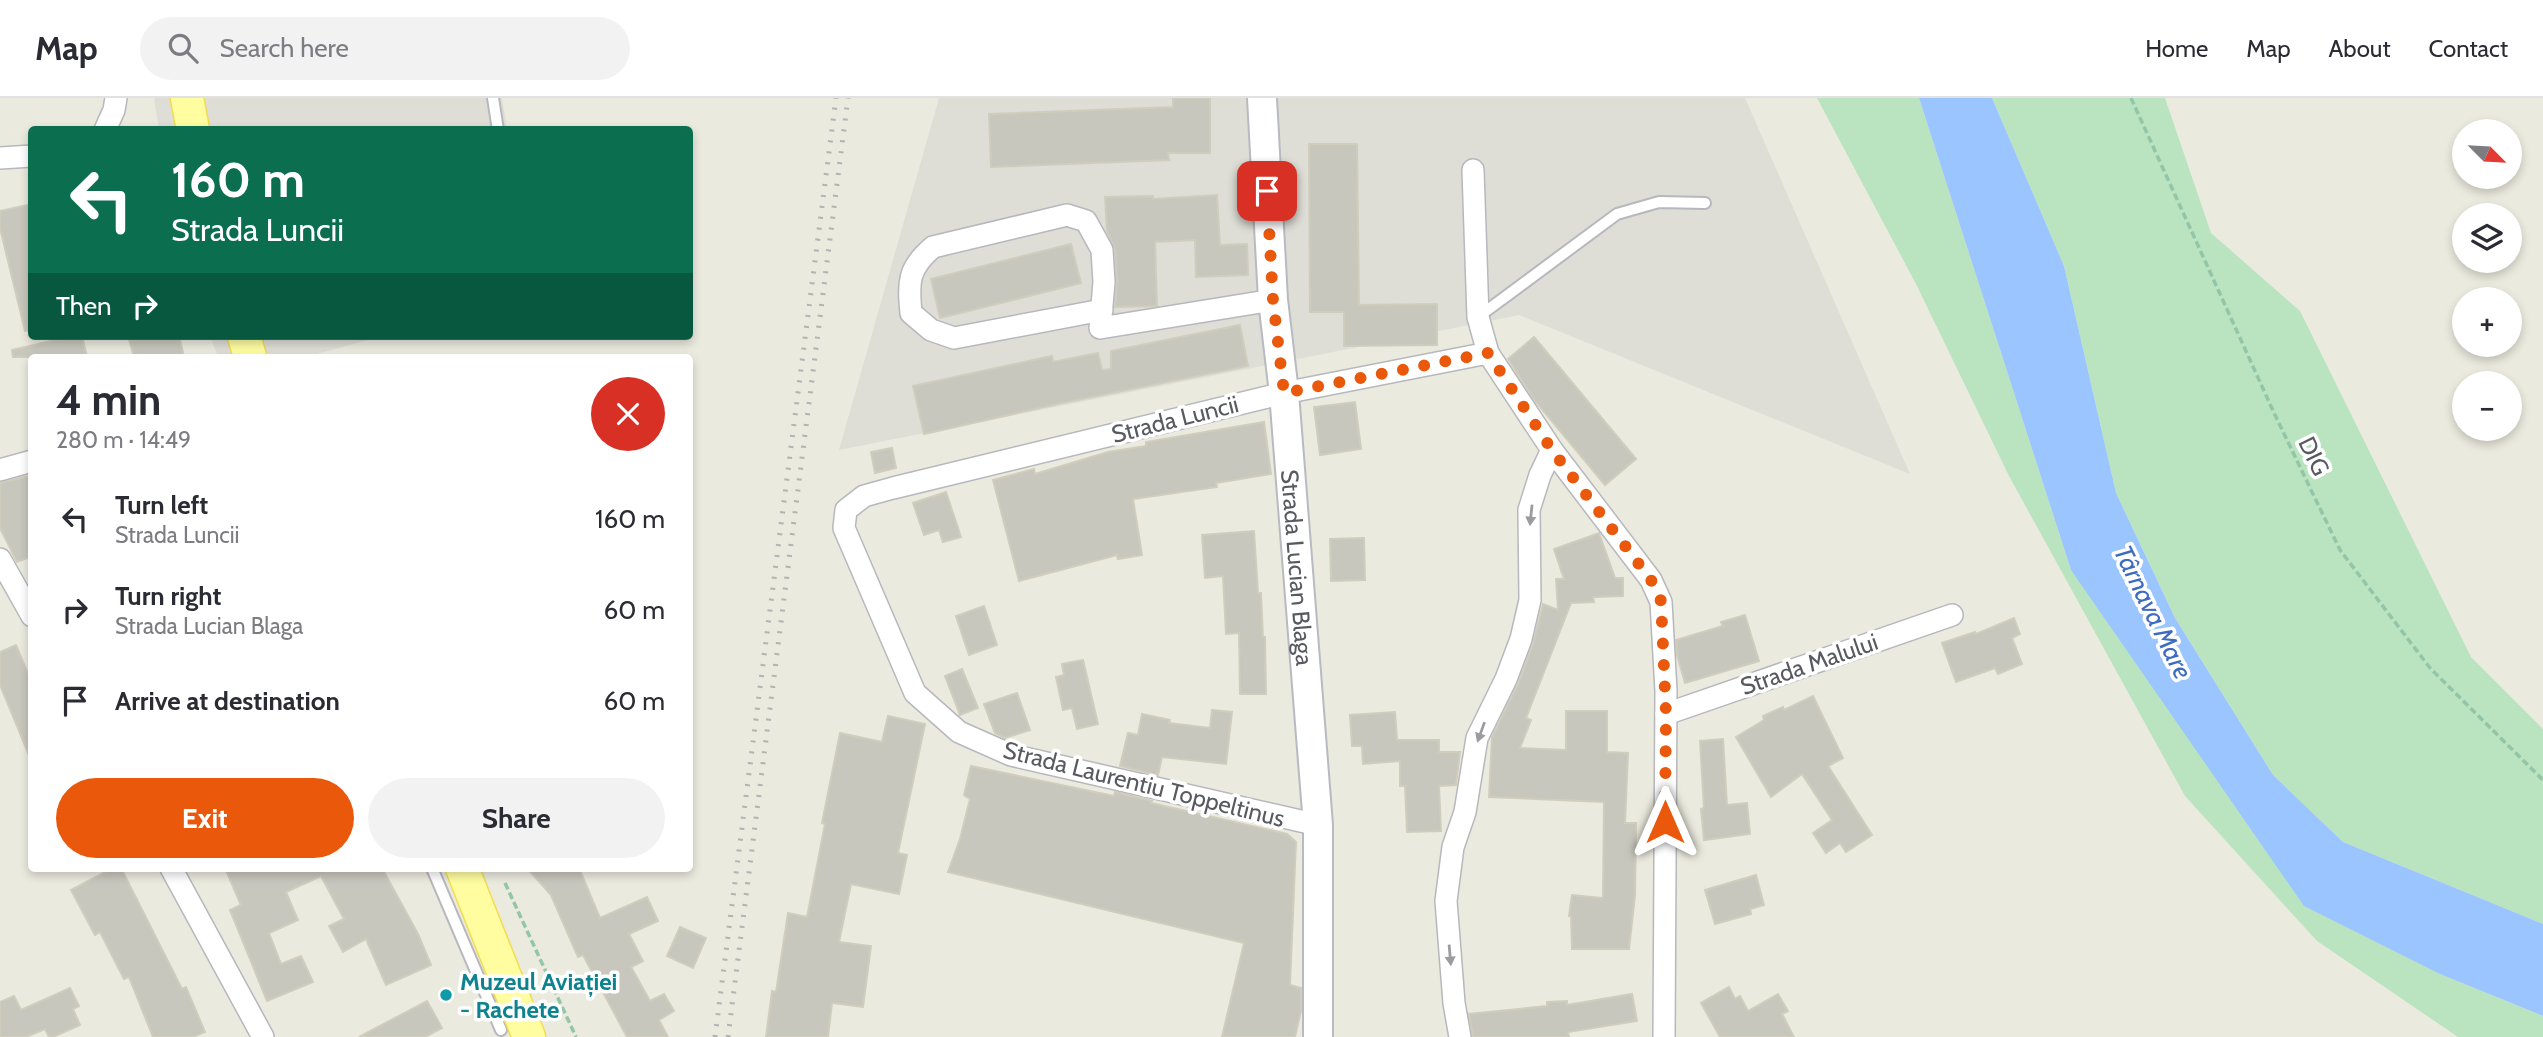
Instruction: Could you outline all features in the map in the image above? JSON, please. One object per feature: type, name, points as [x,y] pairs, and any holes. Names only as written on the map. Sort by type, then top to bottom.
[{"type":"main road","points":[[187,98],[192,126]]},
{"type":"main road","points":[[463,872],[515,1033]]},
{"type":"street","points":[[107,126],[116,98]]},
{"type":"street","name":"Strada Lucian Blaga","points":[[1262,98],[1273,300],[1284,393],[1318,825],[1318,1037]]},
{"type":"street","points":[[0,158],[28,156]]},
{"type":"street","points":[[1473,170],[1478,317],[1488,353],[1552,450],[1651,580],[1661,601],[1666,714],[1664,1037]]},
{"type":"street","points":[[1102,310],[954,338],[931,330],[911,313],[908,284],[918,260],[933,247],[1067,215],[1086,221],[1102,250],[1104,282],[1102,310],[1100,328],[1273,300]]},
{"type":"street","name":"Strada Luncii","points":[[864,496],[1284,393],[1488,353]]},
{"type":"street","points":[[1460,1037],[1454,1003],[1447,901],[1453,847],[1465,813],[1477,738],[1506,679],[1521,639],[1530,600],[1530,510],[1540,475],[1552,450]]},
{"type":"street","points":[[0,470],[28,462]]},
{"type":"street","name":"Strada Laurentiu Toppeltinus","points":[[864,496],[846,510],[844,528],[915,693],[959,732],[1011,755],[1318,825]]},
{"type":"street","points":[[0,559],[28,609]]},
{"type":"street","name":"Strada Malului","points":[[1666,714],[1952,615]]},
{"type":"street","points":[[173,872],[263,1037]]},
{"type":"lane","points":[[493,98],[497,126]]},
{"type":"lane","points":[[1478,317],[1617,214],[1659,202],[1705,203]]},
{"type":"lane","points":[[434,872],[515,1033]]},
{"type":"path","name":"DIG","points":[[2131,98],[2275,415],[2340,550],[2430,668],[2543,780]]},
{"type":"path","points":[[505,883],[576,1037]]},
{"type":"shaded area","points":[[154,98],[502,98],[507,126],[159,126]]},
{"type":"shaded area","points":[[939,98],[1745,98],[1910,474],[1519,315],[839,450]]},
{"type":"shaded area","points":[[212,340],[368,340],[316,354],[217,354]]},
{"type":"green space","points":[[1817,98],[1919,98],[2071,570],[2440,974],[2543,1016],[2543,1037],[2458,1037],[2317,941],[2185,796],[2009,476],[1916,284]]},
{"type":"green space","points":[[1992,98],[2165,98],[2211,233],[2300,311],[2471,657],[2543,729],[2543,924],[2343,842],[2273,775],[2175,618],[2116,493],[2064,266]]},
{"type":"water","name":"Târnava Mare","points":[[1919,98],[1992,98],[2064,266],[2116,493],[2175,618],[2273,775],[2343,842],[2543,924],[2543,1016],[2440,974],[2304,906],[2071,570]]},
{"type":"building","points":[[1173,98],[1210,98],[1210,153],[1168,153],[1169,160],[991,167],[989,114],[1173,107]]},
{"type":"building","points":[[1309,144],[1357,144],[1359,305],[1437,304],[1437,345],[1344,346],[1344,312],[1310,312]]},
{"type":"building","points":[[1217,195],[1220,245],[1247,244],[1248,275],[1196,277],[1195,240],[1155,242],[1157,306],[1115,307],[1115,249],[1107,231],[1105,197],[1153,196],[1153,199]]},
{"type":"building","points":[[28,205],[28,331],[25,331],[0,228],[0,211]]},
{"type":"building","points":[[1071,244],[1081,283],[940,318],[931,279]]},
{"type":"building","points":[[1240,325],[1248,366],[924,434],[913,386],[1052,356],[1053,362],[1098,353],[1102,370],[1111,369],[1111,351]]},
{"type":"building","points":[[1534,337],[1636,459],[1605,485],[1535,401],[1508,359]]},
{"type":"building","points":[[55,340],[83,340],[86,354],[28,354],[28,357],[13,357],[12,350]]},
{"type":"building","points":[[129,340],[180,340],[183,354],[133,354]]},
{"type":"building","points":[[1355,402],[1361,449],[1320,455],[1314,407]]},
{"type":"building","points":[[1264,422],[1271,474],[1216,483],[1217,487],[1133,499],[1142,555],[1118,559],[1117,555],[1019,581],[993,480],[1034,469],[1035,474],[1108,452],[1146,446],[1146,442]]},
{"type":"building","points":[[892,448],[896,468],[875,473],[871,452]]},
{"type":"building","points":[[28,476],[28,558],[17,562],[0,528],[0,483]]},
{"type":"building","points":[[946,492],[961,537],[943,542],[939,530],[924,535],[913,503]]},
{"type":"building","points":[[1254,531],[1258,593],[1261,593],[1265,637],[1266,694],[1240,694],[1239,633],[1226,634],[1223,576],[1205,578],[1202,535]]},
{"type":"building","points":[[1599,533],[1615,578],[1623,578],[1623,596],[1593,597],[1594,602],[1571,603],[1526,718],[1531,720],[1520,748],[1566,750],[1566,711],[1607,711],[1607,752],[1628,753],[1625,823],[1636,823],[1635,896],[1629,949],[1572,949],[1569,916],[1572,895],[1603,898],[1604,802],[1489,797],[1492,737],[1518,684],[1533,644],[1543,604],[1558,610],[1556,579],[1564,579],[1554,549]]},
{"type":"building","points":[[1364,538],[1365,580],[1331,581],[1330,539]]},
{"type":"building","points":[[984,606],[997,645],[969,655],[956,616]]},
{"type":"building","points":[[1745,615],[1759,661],[1685,683],[1676,640],[1723,626],[1721,622]]},
{"type":"building","points":[[2014,618],[2020,634],[2012,638],[2022,664],[1998,674],[1995,668],[1956,682],[1942,643],[1975,632],[1976,634]]},
{"type":"building","points":[[16,645],[28,674],[28,753],[0,685],[0,652]]},
{"type":"building","points":[[1083,660],[1098,724],[1077,729],[1072,708],[1063,710],[1056,677],[1064,675],[1062,664]]},
{"type":"building","points":[[962,669],[978,708],[960,715],[945,676]]},
{"type":"building","points":[[1017,693],[1030,730],[1005,738],[995,733],[984,704]]},
{"type":"building","points":[[1813,696],[1843,758],[1828,766],[1872,835],[1846,852],[1840,843],[1826,853],[1813,833],[1832,820],[1802,774],[1771,797],[1736,737],[1764,720],[1763,716],[1783,707],[1784,710]]},
{"type":"building","points":[[1212,710],[1232,712],[1226,764],[1162,757],[1158,775],[1120,766],[1128,733],[1138,735],[1142,714],[1170,720],[1169,723],[1210,728]]},
{"type":"building","points":[[1395,712],[1397,740],[1439,740],[1439,752],[1460,752],[1456,785],[1439,786],[1441,831],[1407,832],[1405,786],[1400,786],[1400,761],[1363,764],[1362,746],[1352,746],[1350,715]]},
{"type":"building","points":[[888,716],[925,724],[898,853],[907,855],[899,894],[851,884],[839,942],[871,946],[863,1007],[832,1003],[828,1037],[766,1037],[772,991],[776,992],[788,913],[807,917],[840,733],[882,742]]},
{"type":"building","points":[[1723,739],[1727,805],[1747,803],[1750,834],[1704,840],[1700,741]]},
{"type":"building","points":[[971,766],[1114,796],[1115,792],[1152,801],[1151,803],[1287,834],[1296,842],[1290,985],[1301,988],[1301,1011],[1295,1037],[1222,1037],[1244,943],[948,872],[970,799],[964,795]]},
{"type":"building","points":[[105,872],[123,872],[182,989],[186,987],[205,1032],[193,1037],[153,1037],[129,977],[124,979],[100,932],[95,935],[71,890]]},
{"type":"building","points":[[227,872],[384,872],[418,934],[431,965],[386,985],[366,939],[343,952],[329,926],[344,919],[321,876],[286,892],[298,920],[269,933],[281,964],[301,956],[313,982],[267,1001],[230,910],[241,905]]},
{"type":"building","points":[[531,872],[581,872],[600,918],[647,897],[658,921],[629,934],[643,961],[631,967],[650,1001],[664,994],[674,1011],[659,1020],[668,1037],[627,1037],[583,955],[578,957],[551,895]]},
{"type":"building","points":[[1756,875],[1764,905],[1750,909],[1751,914],[1715,924],[1705,890]]},
{"type":"building","points":[[680,927],[706,938],[693,968],[667,956]]},
{"type":"building","points":[[1729,987],[1735,999],[1740,996],[1748,1011],[1778,994],[1788,1011],[1782,1014],[1794,1037],[1720,1037],[1701,1003]]},
{"type":"building","points":[[70,988],[79,1006],[73,1009],[80,1025],[53,1037],[49,1037],[45,1029],[26,1037],[0,1037],[0,1002],[14,996],[21,1010]]},
{"type":"building","points":[[1632,994],[1637,1021],[1568,1032],[1569,1037],[1473,1037],[1469,1014],[1547,1006],[1547,1002],[1567,1001],[1567,1005]]},
{"type":"building","points":[[427,1001],[442,1028],[425,1037],[359,1037]]},
{"type":"railway","points":[[715,1037],[836,98]]},
{"type":"railway","points":[[728,1037],[848,98]]},
{"type":"place","name":"Muzeul Aviației - Rachete","points":[[446,995]]},
{"type":"route","points":[[1267,191],[1273,300],[1284,393],[1488,353],[1552,450],[1651,580],[1661,601],[1666,691],[1665,822]]}]
